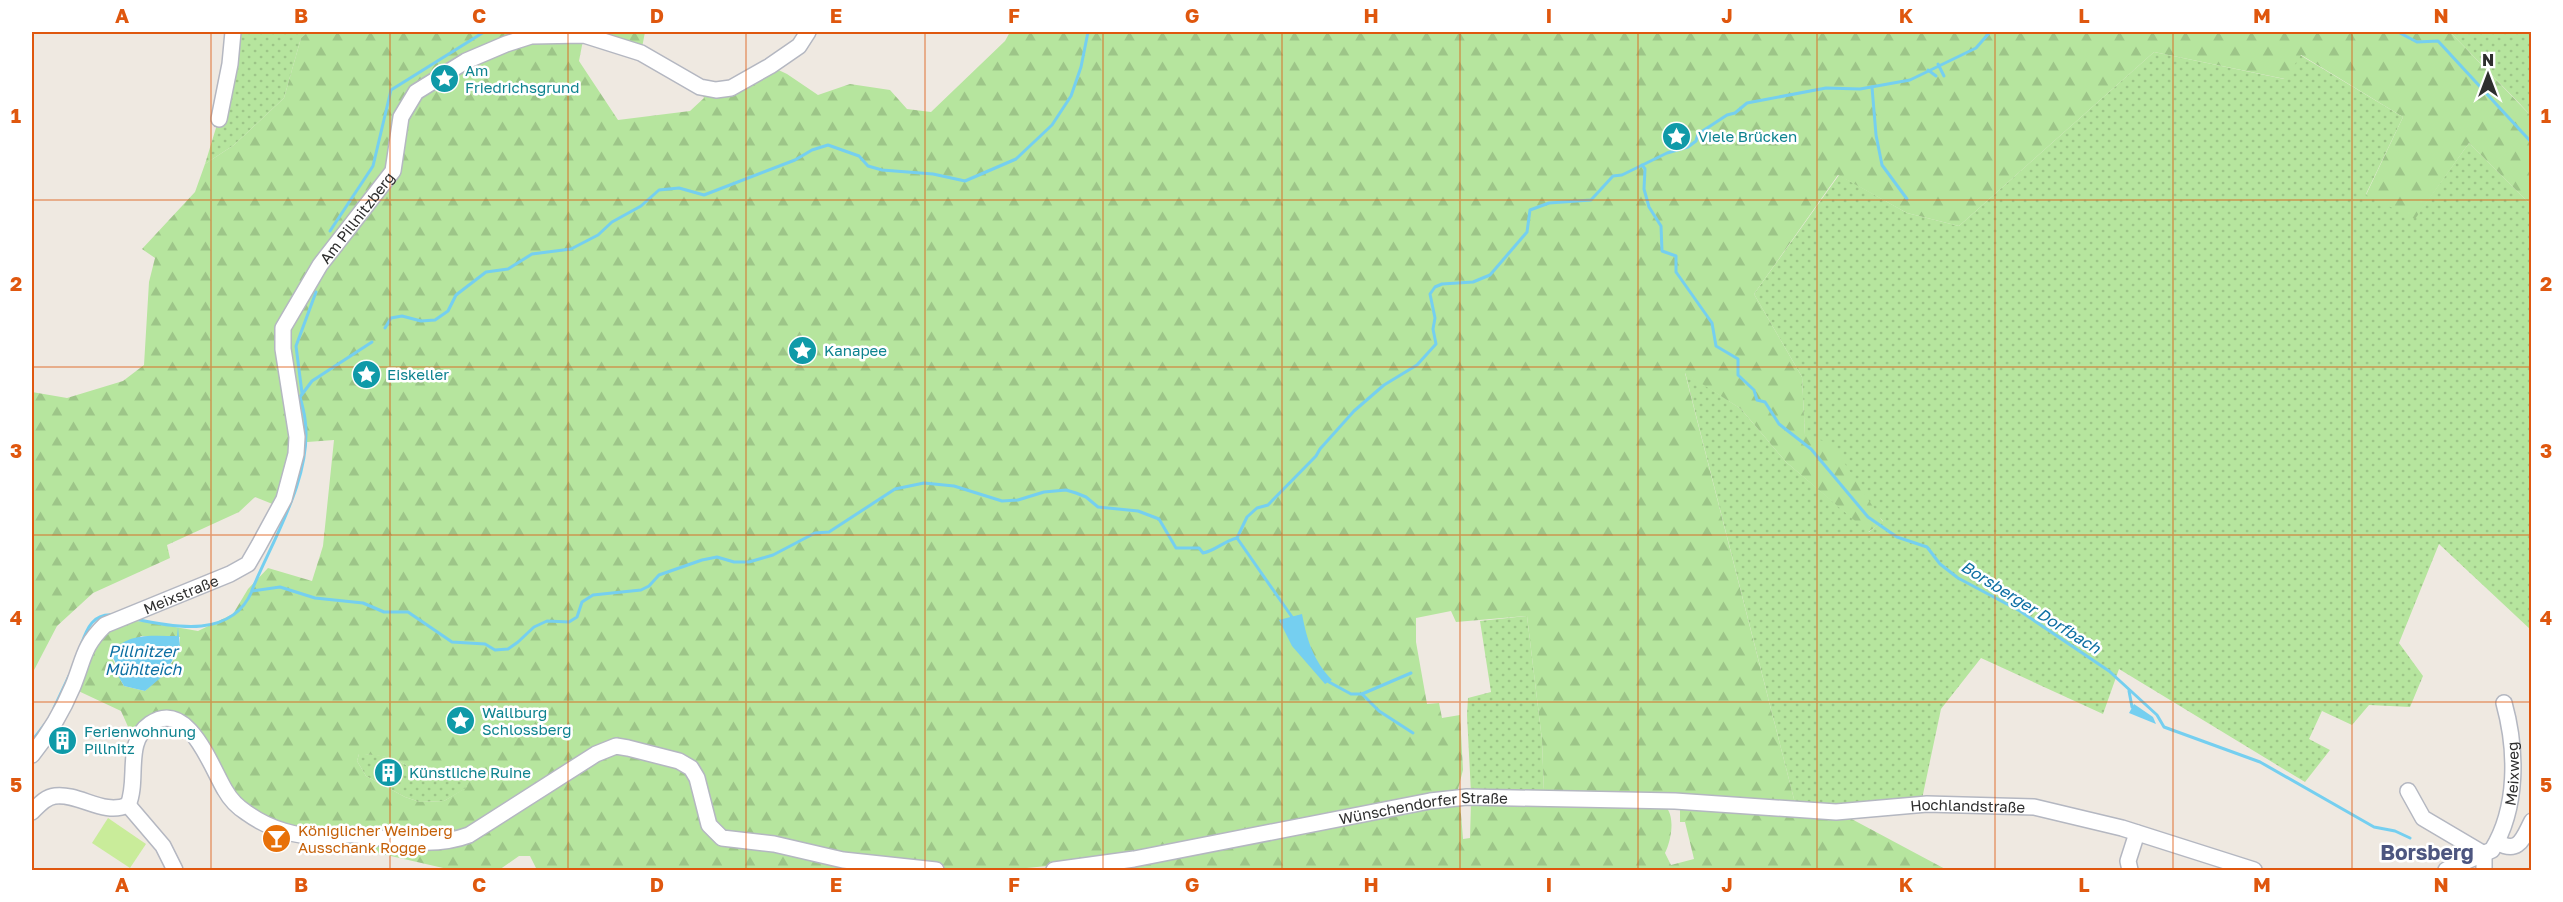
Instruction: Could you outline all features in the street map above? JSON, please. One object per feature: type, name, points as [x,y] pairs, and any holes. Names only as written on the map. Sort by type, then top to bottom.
[{"type":"street","points":[[219,118],[230,64],[233,32]]},
{"type":"street","name":"Am Pillnitzberg","points":[[294,416],[283,349],[283,328],[320,265],[393,171],[400,117],[416,92],[466,61],[506,44],[531,36],[584,35],[641,53],[700,87],[716,90],[731,88],[800,46],[808,32]]},
{"type":"street","name":"Meixstraße","points":[[32,755],[72,688],[90,639],[105,625],[230,574],[248,564],[284,499],[296,454],[294,416]]},
{"type":"street","name":"Meixweg","points":[[2446,870],[2492,850],[2510,809],[2512,731],[2504,703]]},
{"type":"street","points":[[32,812],[45,799],[55,796],[106,808],[119,809],[128,805],[132,797],[135,750],[138,740],[152,723],[171,719],[183,723],[194,732],[226,793],[245,812],[270,827],[285,832],[322,837],[352,835],[419,843],[442,842],[469,835],[596,754],[616,746],[656,754],[679,761],[691,768],[697,778],[709,825],[722,838],[774,844],[843,860],[936,870]]},
{"type":"street","points":[[2408,791],[2423,818],[2484,854],[2484,870]]},
{"type":"street","name":"Wünschendorfer Straße","points":[[1054,870],[1134,859],[1430,801],[1467,797],[1675,801],[1795,810]]},
{"type":"street","name":"Hochlandstraße","points":[[1795,810],[1865,810],[1927,804],[2034,807],[2057,810],[2254,870]]},
{"type":"street","points":[[128,805],[163,846],[175,870]]},
{"type":"street","name":"Meixweg","points":[[2497,842],[2506,846],[2517,845],[2532,821]]},
{"type":"street","points":[[2130,870],[2128,861],[2137,833]]},
{"type":"green space","points":[[233,32],[308,32],[301,38],[284,98],[234,145],[205,164],[219,118]]},
{"type":"green space","points":[[308,32],[645,32],[641,53],[584,35],[579,61],[618,120],[690,111],[704,98],[700,87],[716,90],[770,66],[787,74],[818,95],[850,84],[890,90],[907,109],[931,112],[1005,41],[1010,32],[2450,32],[2531,116],[2531,205],[2469,143],[2415,219],[2366,195],[2403,117],[2301,55],[2285,79],[2154,52],[1959,226],[1907,213],[1838,175],[1754,294],[1802,377],[1805,435],[1832,444],[1883,522],[1868,532],[1786,462],[1741,409],[1685,373],[1796,807],[1544,794],[1542,740],[1527,616],[1456,622],[1451,611],[1416,618],[1416,642],[1427,704],[1439,703],[1442,718],[1460,715],[1463,770],[1457,793],[1058,865],[998,870],[962,870],[875,860],[731,835],[716,827],[703,780],[622,742],[452,837],[324,832],[284,828],[247,809],[181,717],[134,740],[121,711],[72,688],[90,639],[116,619],[198,631],[233,614],[248,589],[268,568],[312,581],[323,546],[334,440],[294,443],[275,505],[255,497],[239,512],[167,545],[170,558],[93,593],[57,626],[32,674],[32,392],[67,398],[123,381],[144,365],[149,282],[155,258],[142,249],[195,192],[205,164],[234,145],[284,98],[301,38]],"holes":[[[141,636],[180,637],[173,661],[145,691],[124,686],[112,658]],[[359,754],[395,760],[426,778],[468,774],[467,787],[444,801],[420,802],[405,797],[366,776],[357,761]]]},
{"type":"green space","points":[[2450,32],[2531,32],[2531,116],[2520,104]]},
{"type":"green space","points":[[2154,52],[2284,79],[2300,55],[2403,117],[2366,194],[2415,218],[2469,143],[2531,205],[2531,630],[2439,544],[2399,643],[2423,676],[2410,707],[2369,705],[2352,725],[2322,711],[2309,739],[2330,750],[2305,782],[2119,669],[2103,714],[1981,658],[1941,709],[1922,799],[1796,807],[1685,372],[1741,409],[1786,462],[1869,532],[1883,521],[1805,435],[1802,377],[1754,294],[1839,175],[1907,213],[1959,226]]},
{"type":"green space","points":[[1527,616],[1542,740],[1544,794],[1471,793],[1468,698],[1491,692],[1480,621]]},
{"type":"green space","points":[[623,751],[688,772],[711,834],[896,870],[537,870],[530,856],[519,856],[499,870],[452,870],[334,843],[335,840],[441,846],[604,754]]},
{"type":"green space","points":[[359,754],[395,759],[426,778],[468,774],[468,787],[444,801],[420,802],[405,797],[366,776],[357,761]]},
{"type":"green space","points":[[1460,802],[1463,839],[1470,838],[1471,802],[1665,806],[1670,816],[1671,835],[1665,853],[1671,865],[1694,859],[1685,822],[1680,822],[1680,806],[1846,816],[1947,870],[1089,870]]},
{"type":"green space","points":[[108,818],[146,844],[130,868],[92,843]]},
{"type":"water","points":[[1302,614],[1312,649],[1320,665],[1332,680],[1325,684],[1292,646],[1279,620]]},
{"type":"water","name":"Pillnitzer Mühlteich","points":[[178,627],[180,647],[164,675],[145,691],[124,686],[117,674],[118,667],[111,654],[117,647],[124,642],[141,637],[177,636]]},
{"type":"water","points":[[2134,704],[2153,717],[2156,724],[2129,713]]},
{"type":"waterway","points":[[330,231],[373,166],[391,90],[484,32]]},
{"type":"waterway","points":[[385,328],[391,318],[402,316],[421,321],[435,320],[448,311],[456,295],[486,272],[508,269],[532,254],[571,249],[598,235],[612,222],[641,206],[659,190],[679,188],[704,195],[828,145],[859,156],[868,166],[882,170],[933,174],[965,181],[1016,159],[1052,125],[1071,96],[1081,67],[1088,32]]},
{"type":"waterway","points":[[135,619],[185,626],[217,623],[231,616],[243,606],[252,591],[280,587],[315,598],[363,603],[384,612],[408,612],[452,642],[485,644],[495,650],[508,649],[534,627],[547,621],[569,622],[577,617],[582,602],[593,595],[641,590],[649,586],[659,575],[702,560],[717,557],[734,562],[749,562],[773,555],[815,533],[829,532],[895,489],[924,483],[954,486],[1002,501],[1066,490],[1086,497],[1098,507],[1138,511],[1159,519],[1176,548],[1199,548],[1203,553],[1207,552],[1237,538],[1247,517],[1257,508],[1268,505],[1316,456],[1354,411],[1384,385],[1417,365],[1436,344],[1433,329],[1435,318],[1430,294],[1435,287],[1442,284],[1473,282],[1490,275],[1527,232],[1530,210],[1549,203],[1591,200],[1613,176],[1622,175],[1667,153],[1688,147],[1696,141],[1698,134],[1727,115],[1735,113],[1747,103],[1826,88],[1860,89],[1910,80],[1976,48],[1990,32]]},
{"type":"waterway","points":[[2398,32],[2417,42],[2438,41],[2532,143]]},
{"type":"waterway","points":[[1938,64],[1944,76]]},
{"type":"waterway","points":[[1928,70],[1936,76]]},
{"type":"waterway","points":[[1872,87],[1876,135],[1882,165],[1907,199]]},
{"type":"waterway","name":"Borsberger Dorfbach","points":[[1642,165],[1645,169],[1644,189],[1649,207],[1661,226],[1662,251],[1676,256],[1676,272],[1712,323],[1716,346],[1738,359],[1738,375],[1754,390],[1757,400],[1765,402],[1779,424],[1811,449],[1868,517],[1897,537],[1927,547],[1940,564],[1958,578],[2020,611],[2109,671],[2157,715],[2164,727],[2260,762],[2374,827],[2395,831],[2410,838]]},
{"type":"waterway","points":[[302,393],[296,346],[316,292]]},
{"type":"waterway","points":[[252,590],[289,507],[303,463],[306,441],[305,419],[300,397],[312,381],[372,342]]},
{"type":"waterway","points":[[1237,538],[1292,617]]},
{"type":"waterway","points":[[81,645],[96,619],[101,616],[114,615]]},
{"type":"waterway","points":[[1362,694],[1411,673]]},
{"type":"waterway","points":[[54,708],[69,676]]},
{"type":"waterway","points":[[1329,682],[1351,694],[1362,694],[1379,711],[1413,733]]},
{"type":"waterway","points":[[2129,691],[2132,707]]},
{"type":"waterway","points":[[32,741],[45,724]]},
{"type":"place","name":"Am Friedrichsgrund","points":[[444,79]]},
{"type":"place","name":"Viele Brücken","points":[[1677,136]]},
{"type":"place","name":"Kanapee","points":[[803,350]]},
{"type":"place","name":"Eiskeller","points":[[366,374]]},
{"type":"place","name":"Wallburg Schlossberg","points":[[461,721]]},
{"type":"place","name":"Ferienwohnung Pillnitz","points":[[63,740]]},
{"type":"place","name":"Künstliche Ruine","points":[[388,772]]},
{"type":"place","name":"Königlicher Weinberg Ausschank Rogge","points":[[277,839]]},
{"type":"district","name":"Borsberg","points":[[2427,852]]}]
